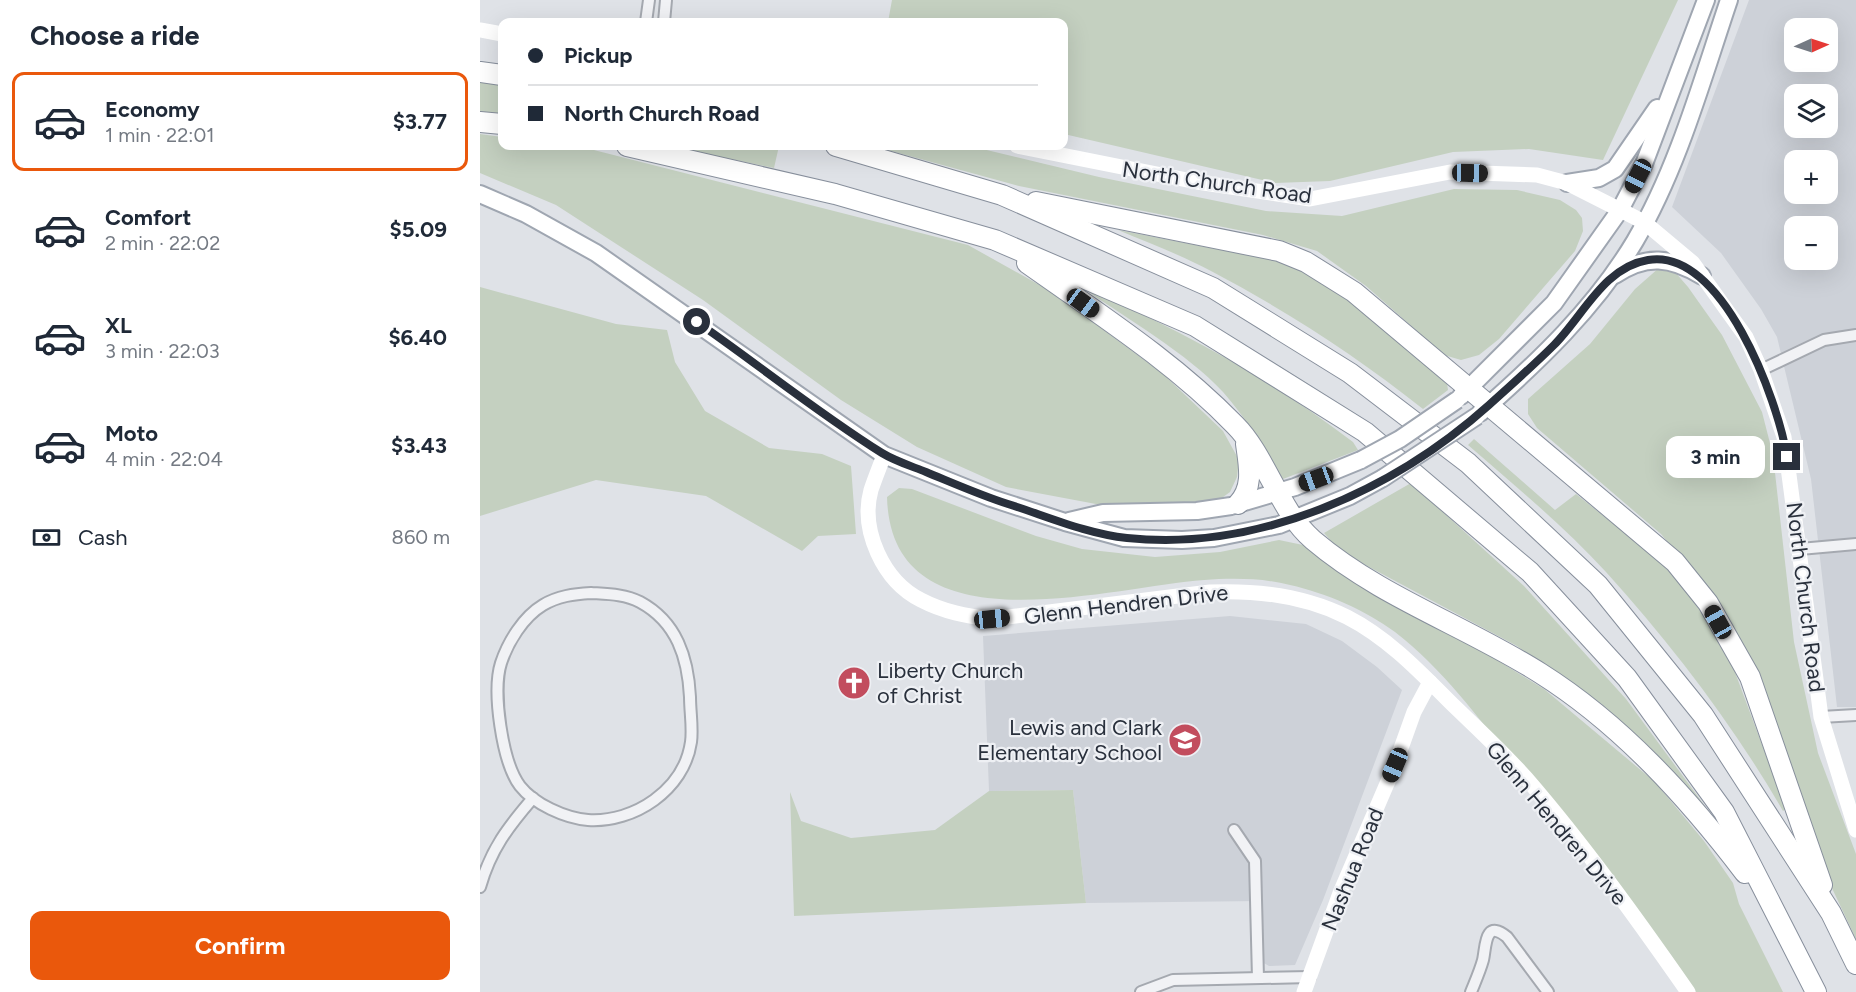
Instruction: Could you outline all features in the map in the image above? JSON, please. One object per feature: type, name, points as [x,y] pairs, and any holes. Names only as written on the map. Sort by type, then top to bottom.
[{"type":"highway","points":[[480,72],[498,74]]},
{"type":"highway","points":[[480,122],[498,124]]},
{"type":"highway","points":[[644,150],[834,194],[995,240],[1195,326],[1365,432],[1530,572],[1627,678],[1724,812],[1816,992]]},
{"type":"highway","points":[[850,150],[1002,195],[1279,251],[1306,262],[1354,292],[1463,395],[1675,562],[1708,603],[1750,677],[1831,913]]},
{"type":"highway","points":[[1002,195],[1212,288],[1350,373],[1468,463],[1598,585],[1703,715],[1831,913],[1856,964]]},
{"type":"highway","points":[[995,240],[1154,353],[1237,427],[1295,519],[1310,538],[1340,562],[1373,583],[1490,643],[1542,674],[1588,708],[1634,747],[1712,830],[1777,916]]},
{"type":"highway","points":[[1238,504],[1248,490],[1250,477],[1245,439]]},
{"type":"main road","points":[[1065,522],[1103,513],[1197,511],[1238,504],[1278,492],[1336,472],[1361,460],[1400,439],[1463,395],[1554,303],[1620,210],[1644,164],[1706,0]]},
{"type":"main road","points":[[480,194],[526,214],[596,253],[884,455],[991,498],[1124,538],[1182,540],[1263,530],[1350,496],[1383,478],[1483,410],[1556,343],[1607,281],[1644,222],[1667,174],[1729,0]]},
{"type":"main road","points":[[1567,183],[1599,178],[1615,169],[1673,84]]},
{"type":"main road","points":[[1607,281],[1629,266],[1658,259],[1686,266],[1702,276]]},
{"type":"street","points":[[647,18],[649,0]]},
{"type":"street","points":[[664,18],[666,0]]},
{"type":"street","points":[[480,30],[498,33]]},
{"type":"street","name":"North Church Road","points":[[1037,150],[1197,182],[1310,199],[1450,172],[1538,175],[1567,183],[1644,222],[1693,263],[1746,337],[1761,370],[1784,437],[1821,717],[1856,831]]},
{"type":"street","points":[[1761,370],[1824,340],[1856,335]]},
{"type":"street","name":"Glenn Hendren Drive","points":[[884,455],[871,490],[869,512],[875,548],[886,567],[901,585],[918,600],[939,608],[959,615],[992,619],[1210,592],[1242,591],[1271,594],[1325,608],[1347,617],[1386,642],[1430,681],[1526,778],[1583,849],[1688,992]]},
{"type":"street","points":[[1800,549],[1856,544]]},
{"type":"street","points":[[591,593],[622,596],[639,601],[653,611],[673,632],[686,660],[691,726],[687,757],[672,783],[660,797],[633,812],[588,820],[552,809],[533,798],[520,786],[510,767],[501,739],[500,665],[512,639],[529,617],[542,606],[560,597],[591,593]]},
{"type":"street","name":"Nashua Road","points":[[1304,992],[1340,893],[1395,765],[1414,712],[1430,681]]},
{"type":"street","points":[[1821,717],[1856,715]]},
{"type":"street","points":[[480,887],[488,859],[506,830],[533,798]]},
{"type":"street","points":[[1234,830],[1255,861],[1258,978]]},
{"type":"street","points":[[1471,992],[1484,957],[1484,942],[1487,936],[1494,932],[1502,933],[1507,938],[1548,992]]},
{"type":"street","points":[[1141,992],[1173,980],[1310,976]]},
{"type":"shaded area","points":[[1749,0],[1856,0],[1856,707],[1837,707],[1811,479],[1777,337],[1761,309],[1721,253],[1672,207]]},
{"type":"shaded area","name":"Lewis and Clark Elementary School","points":[[1230,616],[1306,624],[1342,641],[1377,667],[1402,690],[1323,900],[1295,965],[1269,966],[1262,962],[1260,901],[1086,903],[1073,790],[989,791],[983,636]]},
{"type":"green space","points":[[892,0],[1678,0],[1603,160],[1529,149],[1453,152],[1330,181],[1275,183],[1068,135],[1068,18],[889,18]]},
{"type":"green space","points":[[480,81],[498,83],[498,115],[480,113]]},
{"type":"green space","points":[[480,134],[498,136],[498,150],[594,150],[968,245],[1052,292],[1162,373],[1223,431],[1239,460],[1237,477],[1230,492],[1219,500],[1185,505],[1096,504],[1006,487],[917,447],[841,400],[703,300],[556,205],[480,173]]},
{"type":"green space","points":[[688,150],[778,150],[774,168]]},
{"type":"green space","points":[[888,150],[987,150],[1099,177],[1266,211],[1342,216],[1454,189],[1517,190],[1560,200],[1576,210],[1582,218],[1583,231],[1575,251],[1499,339],[1479,355],[1461,360],[1444,355],[1366,286],[1317,251],[1263,235],[1019,186]]},
{"type":"green space","points":[[1118,230],[1293,264],[1345,296],[1394,334],[1447,383],[1448,390],[1423,409],[1347,353],[1239,286],[1200,265]]},
{"type":"green space","points":[[1660,267],[1675,272],[1722,335],[1762,412],[1773,455],[1794,642],[1818,753],[1856,854],[1856,939],[1830,884],[1709,593],[1661,534],[1537,428],[1528,414],[1528,399],[1590,344],[1635,289]]},
{"type":"green space","points":[[480,287],[616,324],[667,330],[675,362],[705,411],[769,448],[822,454],[851,466],[856,534],[818,536],[802,551],[706,496],[596,480],[480,516]]},
{"type":"green space","points":[[1083,288],[1154,320],[1223,356],[1322,419],[1353,442],[1358,450],[1283,479],[1240,412],[1223,392],[1174,350]]},
{"type":"green space","points":[[1474,439],[1555,510],[1576,494],[1650,553],[1677,578],[1723,640],[1786,809],[1783,811],[1723,717],[1655,628],[1606,572],[1573,539],[1468,445]]},
{"type":"green space","points":[[1411,483],[1524,586],[1626,699],[1705,806],[1713,822],[1587,698],[1517,646],[1341,552],[1324,533]]},
{"type":"green space","points":[[899,488],[912,489],[1036,536],[1082,549],[1155,557],[1220,552],[1279,540],[1303,545],[1369,591],[1479,649],[1544,689],[1655,782],[1704,841],[1733,883],[1739,904],[1783,992],[1696,992],[1670,954],[1460,695],[1412,646],[1371,616],[1345,603],[1304,588],[1247,579],[1204,580],[1063,598],[1011,600],[964,594],[925,577],[898,546],[887,497]]},
{"type":"green space","points":[[1073,790],[1086,903],[794,916],[790,792],[801,821],[851,838],[935,830],[989,791]]},
{"type":"place","name":"Liberty Church of Christ","points":[[854,683]]},
{"type":"place","name":"Lewis and Clark Elementary School","points":[[1185,740]]},
{"type":"route","points":[[697,322],[884,455],[991,498],[1124,538],[1182,540],[1214,538],[1279,525],[1350,496],[1425,453],[1477,416],[1556,343],[1607,281],[1629,266],[1645,260],[1671,260],[1702,276],[1746,337],[1761,370],[1784,437],[1787,457]]}]
